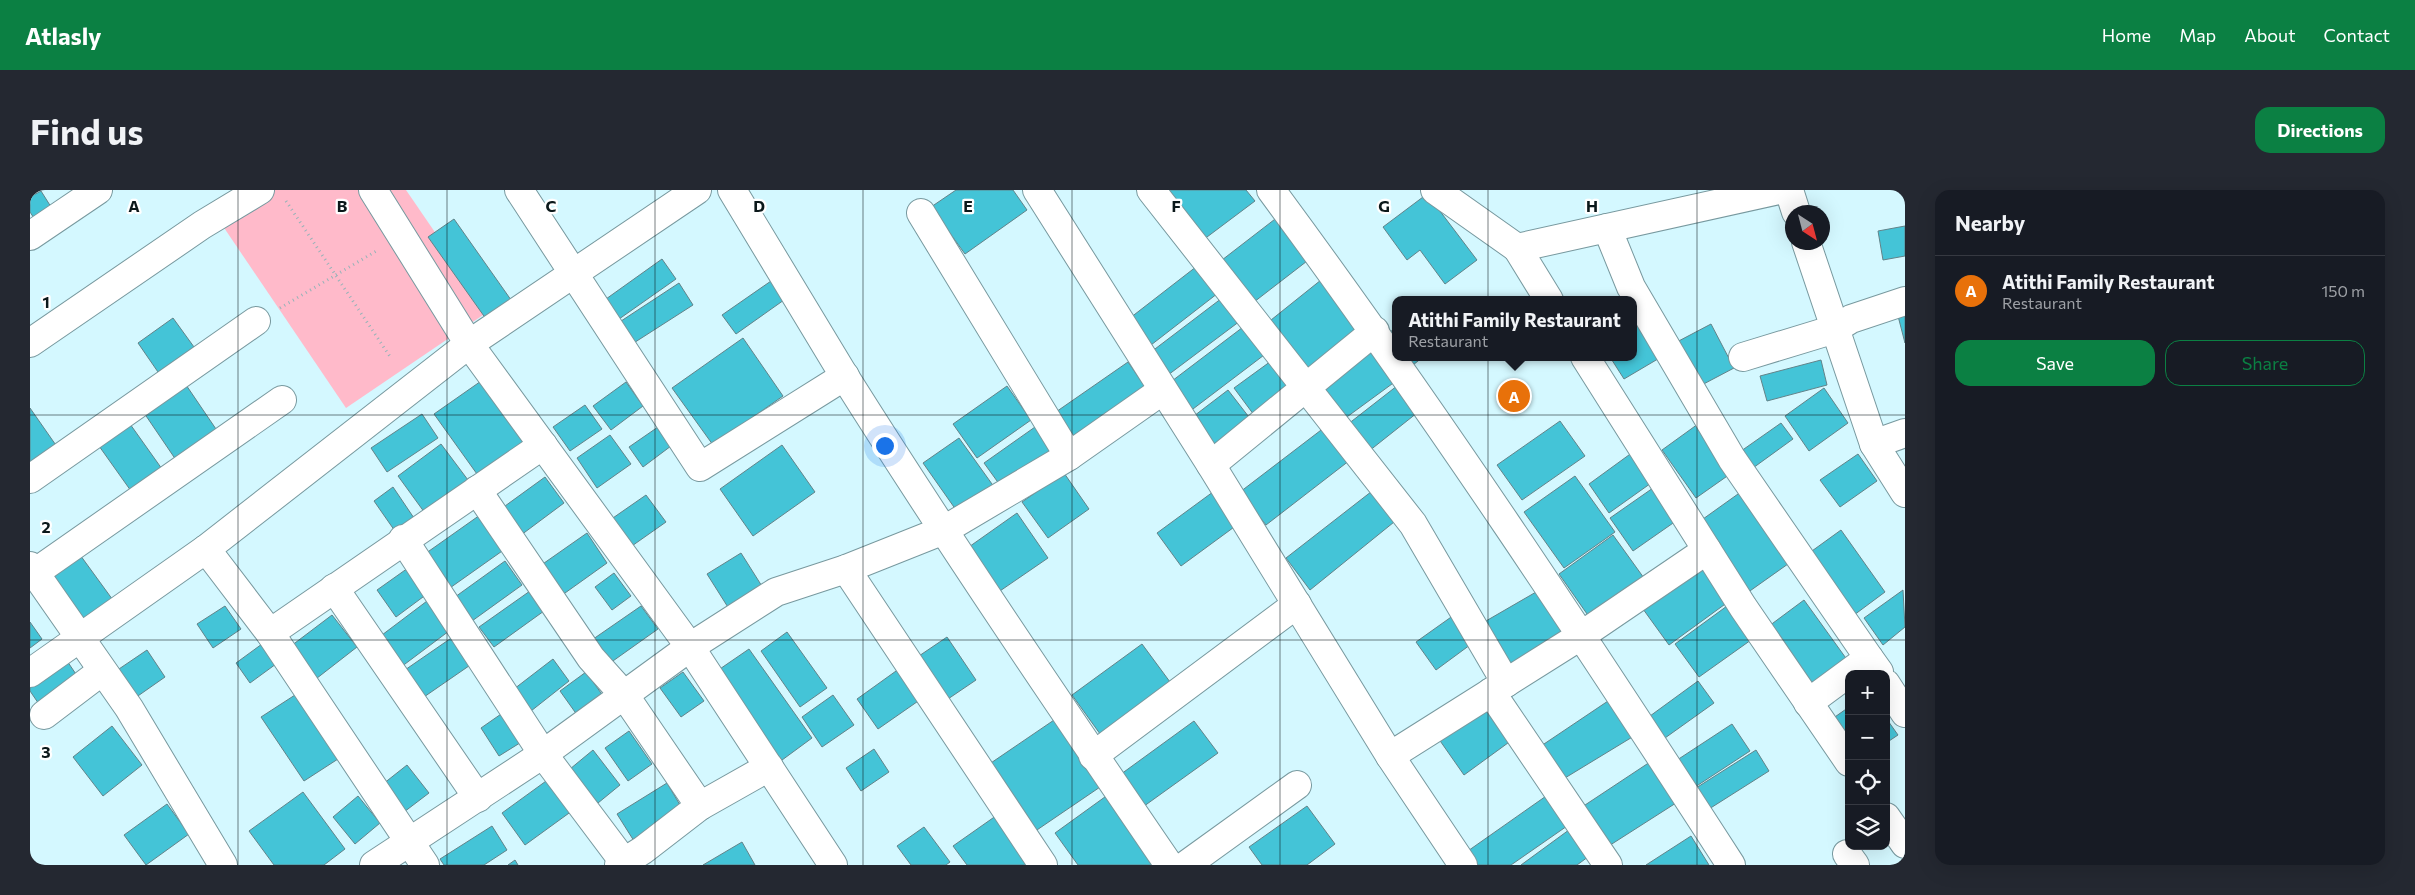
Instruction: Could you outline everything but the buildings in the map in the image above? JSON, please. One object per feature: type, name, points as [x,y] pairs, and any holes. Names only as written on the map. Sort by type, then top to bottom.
[{"type":"street","points":[[30,236],[98,190]]},
{"type":"street","points":[[373,190],[469,344],[690,648],[833,865]]},
{"type":"street","points":[[519,190],[700,467],[845,376]]},
{"type":"street","points":[[30,673],[206,549],[469,344],[697,190]]},
{"type":"street","points":[[732,190],[845,376],[944,530],[1169,865]]},
{"type":"street","points":[[1037,190],[1211,465],[1390,756],[1463,865]]},
{"type":"street","points":[[1151,190],[1413,524],[1499,687],[1608,865]]},
{"type":"street","points":[[1271,190],[1392,356]]},
{"type":"street","points":[[1435,190],[1516,248],[1546,296]]},
{"type":"street","points":[[1516,248],[1779,190]]},
{"type":"street","points":[[1789,190],[1794,205]]},
{"type":"street","points":[[30,343],[202,225],[272,194]]},
{"type":"street","points":[[921,214],[1069,456]]},
{"type":"street","points":[[1607,228],[1636,296]]},
{"type":"street","points":[[1809,250],[1874,444],[1905,493]]},
{"type":"street","points":[[1637,297],[1732,459],[1874,666],[1808,703]]},
{"type":"street","points":[[1743,356],[1835,329],[1852,319],[1905,301]]},
{"type":"street","points":[[30,478],[256,321]]},
{"type":"street","points":[[1211,465],[1375,331]]},
{"type":"street","points":[[1395,361],[1582,635],[1731,865]]},
{"type":"street","points":[[1588,361],[1707,550],[1848,760]]},
{"type":"street","points":[[374,865],[543,754],[690,648],[776,592],[846,569],[944,530],[1069,456],[1163,390]]},
{"type":"street","points":[[223,865],[129,708],[32,572],[282,400]]},
{"type":"street","points":[[1874,444],[1905,433]]},
{"type":"street","points":[[270,633],[543,445]]},
{"type":"street","points":[[477,490],[591,658],[625,696],[700,806]]},
{"type":"street","points":[[403,540],[543,754],[635,861],[700,806],[769,767]]},
{"type":"street","points":[[206,549],[270,633],[425,865]]},
{"type":"street","points":[[1390,756],[1582,635],[1707,550]]},
{"type":"street","points":[[846,569],[1043,865]]},
{"type":"street","points":[[334,588],[478,798]]},
{"type":"street","points":[[1094,756],[1297,604]]},
{"type":"street","points":[[44,715],[102,672]]},
{"type":"street","points":[[1890,690],[1905,713]]},
{"type":"street","points":[[1186,865],[1297,785]]},
{"type":"street","points":[[1890,823],[1905,844]]},
{"type":"path","points":[[272,194],[336,276],[391,358]]},
{"type":"path","points":[[256,321],[336,276],[402,235]]},
{"type":"shaded area","points":[[242,190],[406,190],[489,311],[346,408],[212,210]]},
{"type":"place","name":"Atithi Family Restaurant","points":[[1514,396]]}]
